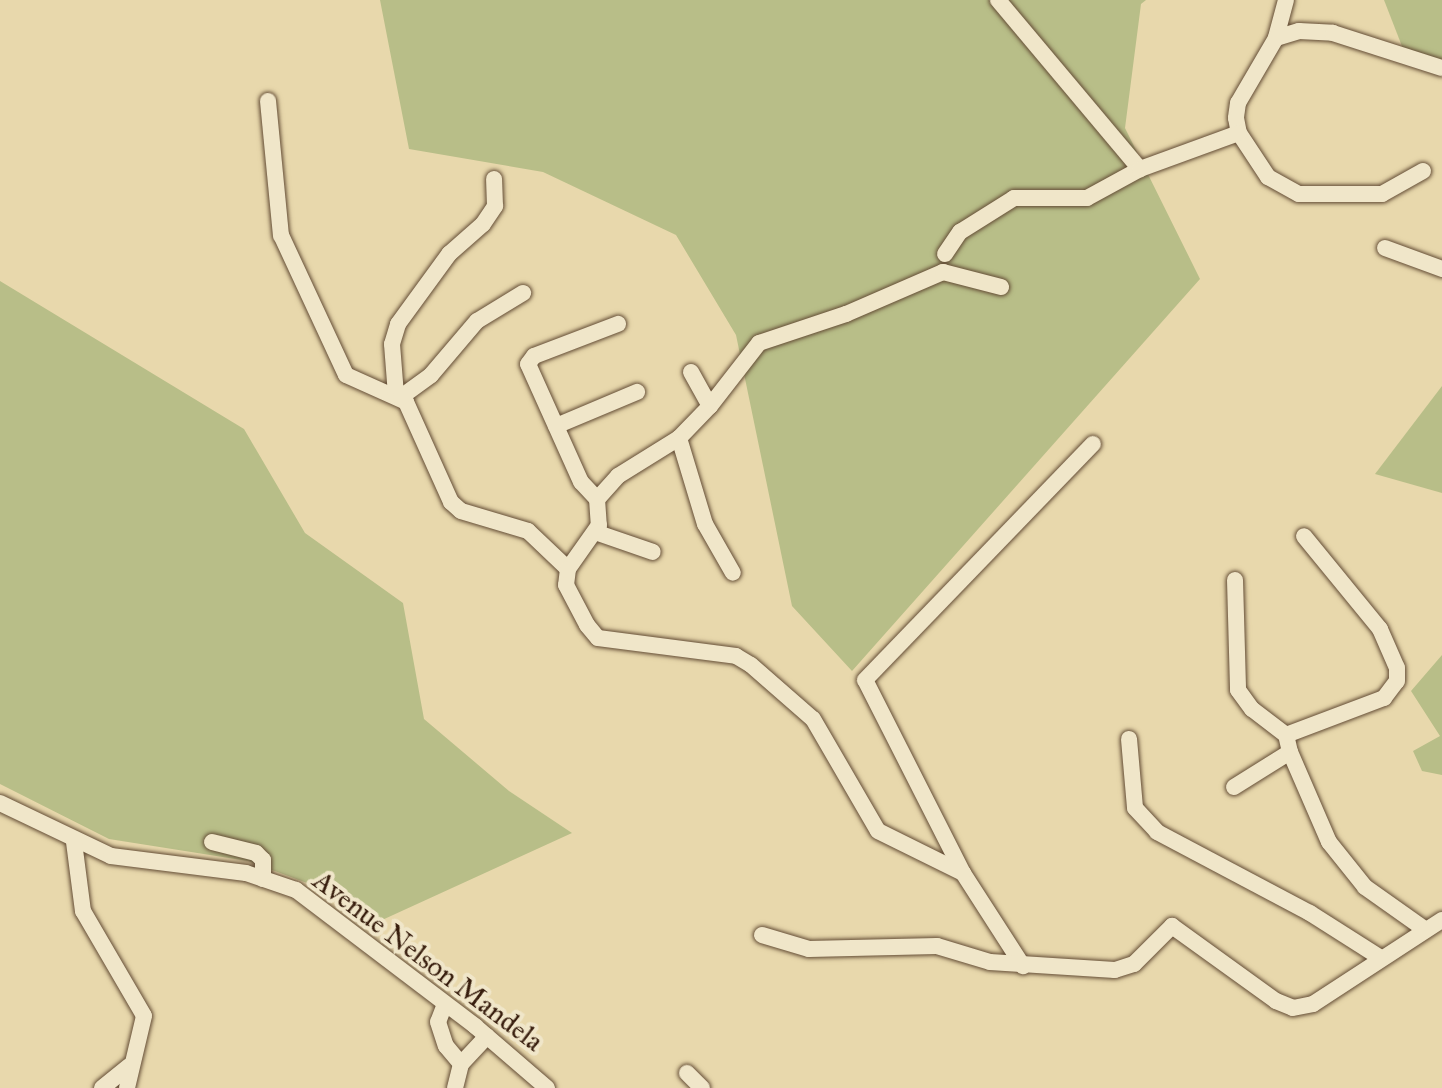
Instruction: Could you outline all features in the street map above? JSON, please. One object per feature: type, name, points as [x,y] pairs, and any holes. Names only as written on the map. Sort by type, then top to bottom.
[{"type":"street","points":[[998,0],[1140,169]]},
{"type":"street","points":[[1286,0],[1276,38],[1238,103],[1239,133],[1268,177],[1299,194],[1382,194],[1423,171]]},
{"type":"street","points":[[1276,38],[1299,31],[1333,33],[1442,68]]},
{"type":"street","points":[[268,101],[281,235],[346,375],[399,396]]},
{"type":"street","points":[[945,254],[960,232],[1014,198],[1087,198],[1140,169],[1239,133]]},
{"type":"street","points":[[494,179],[495,206],[483,224],[449,254],[398,324],[392,344],[399,396],[455,507],[528,531],[568,569]]},
{"type":"street","points":[[1385,248],[1442,269]]},
{"type":"street","points":[[597,499],[618,476],[679,438],[710,406],[759,343],[846,314],[943,272],[1001,287]]},
{"type":"street","points":[[399,396],[431,375],[477,321],[523,293]]},
{"type":"street","points":[[618,324],[531,358],[528,364],[581,482],[597,499],[601,518],[595,532],[568,569],[566,585],[593,634],[736,656],[751,665],[813,719],[878,831],[963,873]]},
{"type":"street","points":[[691,372],[710,406]]},
{"type":"street","points":[[556,426],[637,392]]},
{"type":"street","points":[[679,438],[703,519],[733,573]]},
{"type":"street","points":[[1023,966],[963,873],[865,680],[1093,444]]},
{"type":"street","points":[[595,532],[653,552]]},
{"type":"street","points":[[1234,787],[1288,744],[1384,698],[1397,681],[1397,668],[1380,629],[1304,536]]},
{"type":"street","points":[[1235,580],[1238,690],[1252,709],[1288,744],[1329,842],[1365,887],[1423,928]]},
{"type":"street","points":[[1129,739],[1135,808],[1157,832],[1310,913],[1379,957]]},
{"type":"street","name":"Avenue Nelson Mandela","points":[[0,803],[74,842],[111,856],[263,879],[296,890],[337,918],[487,1036],[547,1088]]},
{"type":"street","points":[[74,842],[83,911],[144,1016],[144,1032],[129,1066],[127,1088]]},
{"type":"street","points":[[212,842],[256,853],[263,860],[263,879]]},
{"type":"street","points":[[762,935],[809,949],[937,946],[1023,966],[1127,967],[1172,926],[1276,1001],[1293,1008],[1313,1004],[1423,928],[1442,920]]},
{"type":"street","points":[[445,1004],[438,1022],[446,1046],[461,1064]]},
{"type":"street","points":[[455,1088],[461,1064],[487,1036]]},
{"type":"street","points":[[102,1088],[129,1066]]},
{"type":"street","points":[[687,1073],[702,1088]]},
{"type":"green space","points":[[380,0],[1146,0],[1141,4],[1125,128],[1200,279],[852,671],[792,606],[736,335],[676,235],[543,172],[409,149]]},
{"type":"green space","points":[[1384,0],[1442,0],[1442,64],[1405,54]]},
{"type":"green space","points":[[0,281],[244,429],[305,533],[403,603],[424,719],[509,791],[572,833],[369,926],[307,883],[248,861],[109,839],[0,784]]},
{"type":"green space","points":[[1442,386],[1442,493],[1375,474]]},
{"type":"green space","points":[[1442,655],[1442,775],[1422,771],[1413,751],[1440,736],[1411,691]]}]
